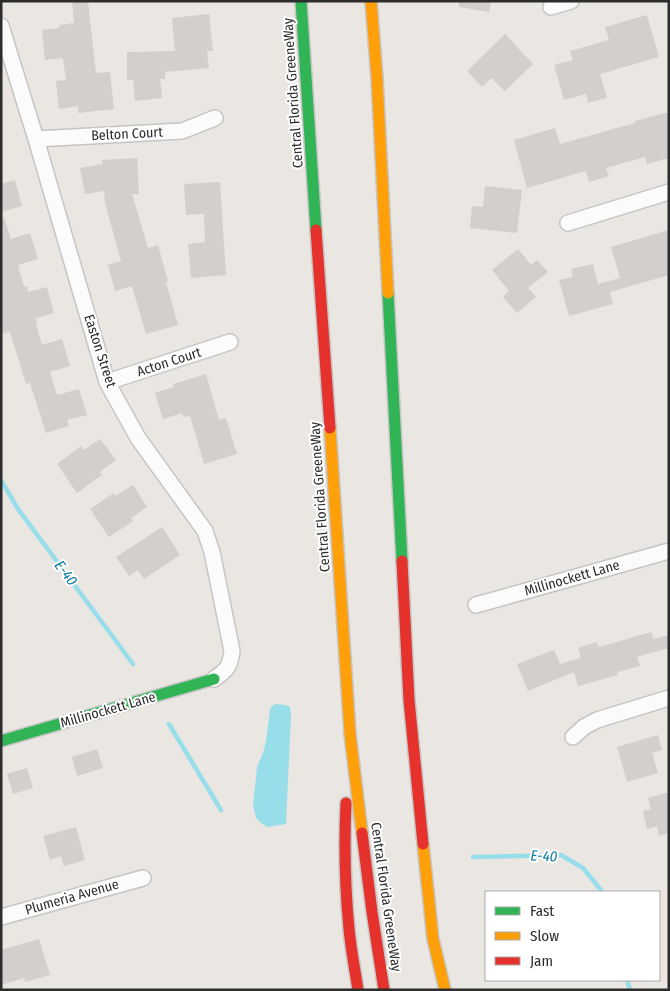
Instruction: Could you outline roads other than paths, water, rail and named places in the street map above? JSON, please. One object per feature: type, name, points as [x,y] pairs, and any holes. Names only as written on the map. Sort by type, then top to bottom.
[{"type":"main road","name":"Central Florida GreeneWay","points":[[301,1],[350,734],[372,912],[384,990]]},
{"type":"main road","points":[[371,1],[378,88],[409,700],[433,939],[445,990]]},
{"type":"main road","name":"Millinockett Lane","points":[[1,740],[214,679]]},
{"type":"main road","points":[[350,734],[344,842],[349,931],[358,990]]},
{"type":"street","points":[[551,7],[571,1]]},
{"type":"street","name":"Easton Street","points":[[1,26],[108,382],[138,438],[205,531],[212,552],[232,651],[231,663],[226,671],[214,679]]},
{"type":"street","name":"Belton Court","points":[[36,138],[182,131],[215,118]]},
{"type":"street","points":[[568,223],[669,192]]},
{"type":"street","name":"Acton Court","points":[[108,382],[230,342]]},
{"type":"street","name":"Millinockett Lane","points":[[476,605],[669,550]]},
{"type":"street","points":[[573,737],[584,727],[597,720],[669,698]]},
{"type":"street","name":"Plumeria Avenue","points":[[1,917],[143,878]]},
{"type":"water","points":[[275,704],[290,707],[291,716],[286,824],[268,827],[256,818],[253,805],[257,767],[266,741],[270,710]]},
{"type":"waterway","name":"E-40","points":[[1,480],[18,509],[133,664]]},
{"type":"waterway","name":"E-40","points":[[169,724],[221,810]]},
{"type":"waterway","name":"E-40","points":[[473,857],[561,855],[583,868],[601,891]]},
{"type":"waterway","name":"E-40","points":[[627,981],[630,990]]}]
